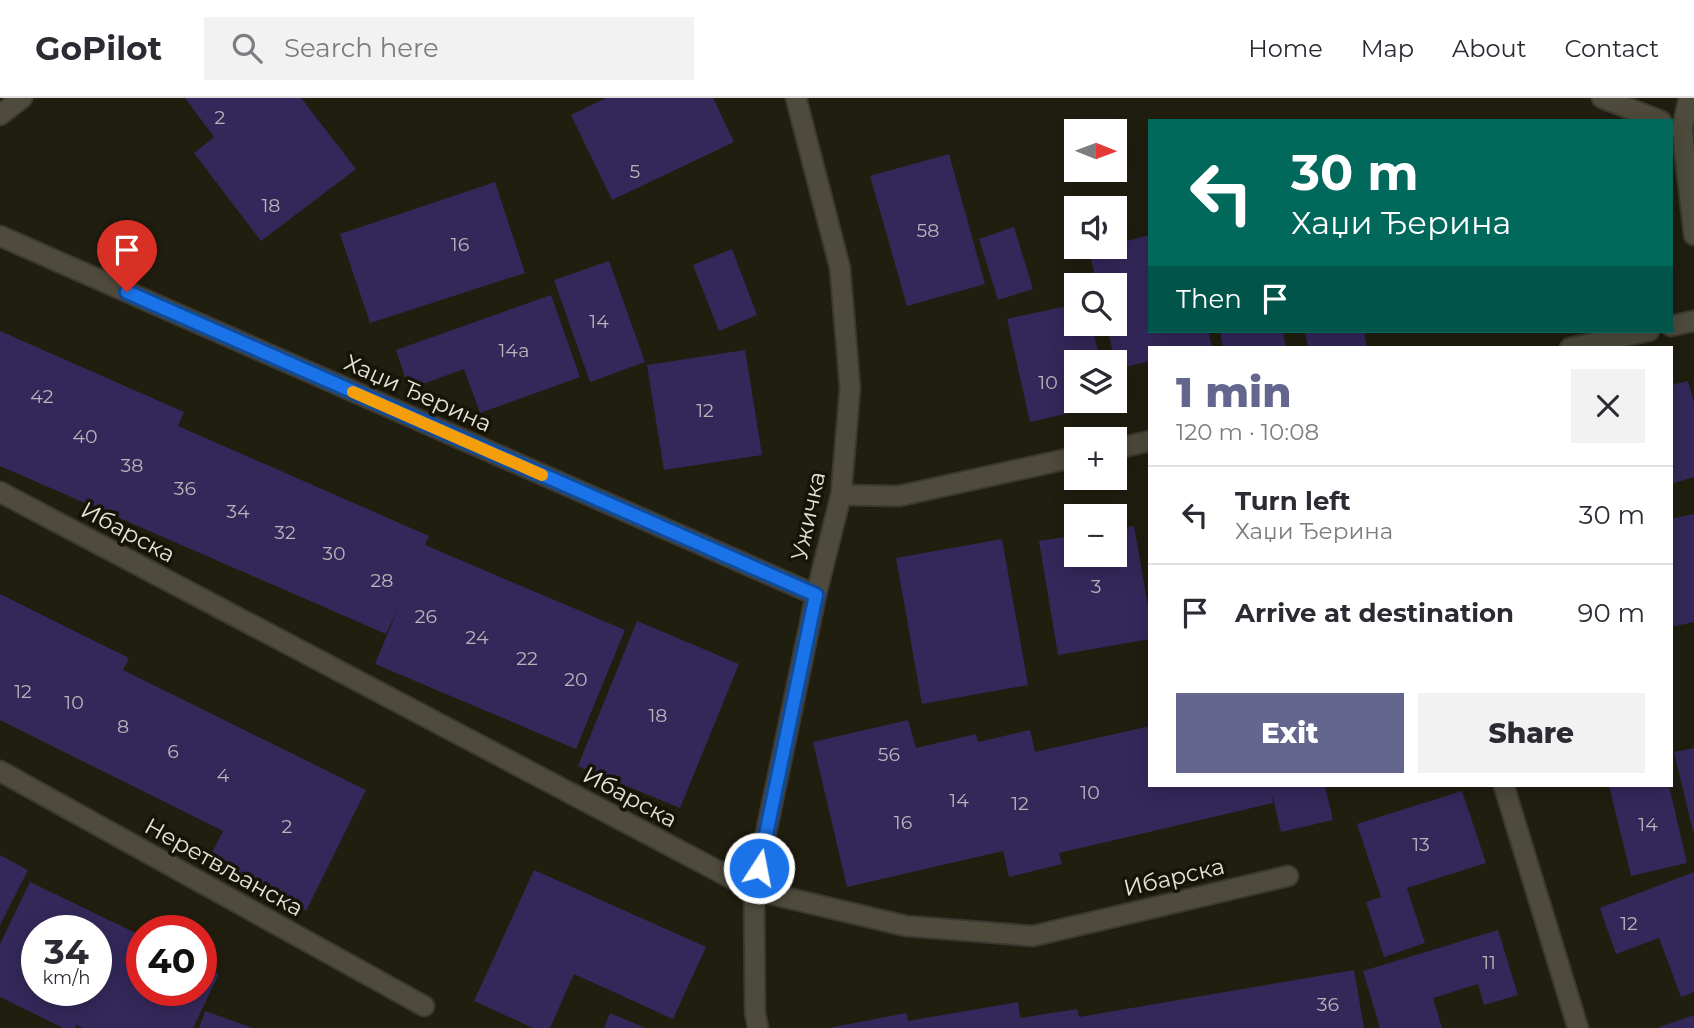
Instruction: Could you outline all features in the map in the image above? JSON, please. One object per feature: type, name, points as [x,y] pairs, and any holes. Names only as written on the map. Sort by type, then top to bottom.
[{"type":"street","points":[[0,115],[22,98]]},
{"type":"street","name":"Ужичка","points":[[758,1028],[755,1012],[754,890],[816,595],[841,495],[850,388],[840,268],[796,98]]},
{"type":"street","points":[[1602,98],[1656,119]]},
{"type":"street","points":[[1689,98],[1683,128],[1694,235]]},
{"type":"street","name":"Хаџи Ђерина","points":[[0,236],[816,595]]},
{"type":"street","points":[[1673,326],[1694,321]]},
{"type":"street","points":[[1579,346],[1640,333]]},
{"type":"street","points":[[1127,446],[1148,441]]},
{"type":"street","points":[[841,495],[899,496],[1064,460]]},
{"type":"street","name":"Ибарска","points":[[0,492],[754,890],[906,926],[1033,936],[1288,876]]},
{"type":"street","name":"Неретвљанска","points":[[0,771],[424,1006]]},
{"type":"street","points":[[1504,787],[1578,1028]]},
{"type":"building","points":[[185,98],[301,98],[356,169],[261,241],[194,153],[214,137]]},
{"type":"building","points":[[606,98],[713,98],[734,142],[612,200],[571,115]]},
{"type":"building","points":[[949,154],[985,284],[907,306],[870,176]]},
{"type":"building","points":[[495,182],[525,273],[370,323],[340,234]]},
{"type":"building","points":[[1014,227],[1033,289],[998,300],[979,239]]},
{"type":"building","points":[[1148,236],[1148,333],[1208,333],[1212,346],[1148,346],[1148,361],[1127,367],[1127,350],[1112,350],[1109,336],[1127,336],[1127,273],[1094,273],[1091,259],[1127,259],[1127,241]]},
{"type":"building","points":[[732,249],[757,315],[719,331],[693,265]]},
{"type":"building","points":[[609,261],[645,362],[590,382],[554,280]]},
{"type":"building","points":[[551,295],[580,377],[480,413],[464,369],[409,389],[396,350]]},
{"type":"building","points":[[1064,307],[1064,336],[1095,336],[1097,350],[1064,350],[1064,413],[1070,413],[1030,422],[1007,319]]},
{"type":"building","points":[[0,331],[184,412],[178,426],[429,536],[425,545],[625,630],[576,749],[375,664],[398,609],[386,634],[0,466]]},
{"type":"building","points":[[1220,333],[1283,333],[1286,346],[1223,346]]},
{"type":"building","points":[[1305,333],[1364,333],[1367,346],[1308,346]]},
{"type":"building","points":[[745,350],[762,455],[664,470],[647,365]]},
{"type":"building","points":[[1688,381],[1694,403],[1694,477],[1673,483],[1673,385]]},
{"type":"building","points":[[1694,514],[1694,622],[1673,627],[1673,519]]},
{"type":"building","points":[[1134,526],[1148,606],[1148,639],[1058,655],[1039,541],[1064,537],[1064,567],[1127,567],[1127,527]]},
{"type":"building","points":[[1002,539],[1028,685],[922,704],[896,558]]},
{"type":"building","points":[[0,594],[129,658],[123,670],[366,790],[306,911],[207,862],[223,831],[0,720]]},
{"type":"building","points":[[637,621],[739,664],[680,808],[578,766]]},
{"type":"building","points":[[908,720],[916,748],[976,734],[978,742],[1030,730],[1035,752],[1148,726],[1148,787],[1325,787],[1333,820],[1281,832],[1272,794],[1273,803],[1059,853],[1062,864],[1009,877],[1003,851],[847,887],[813,742]]},
{"type":"building","points":[[1694,748],[1694,831],[1693,831],[1674,752]]},
{"type":"building","points":[[1609,787],[1669,787],[1687,863],[1631,876]]},
{"type":"building","points":[[1462,791],[1486,863],[1407,888],[1425,943],[1384,957],[1366,902],[1381,897],[1357,824]]},
{"type":"building","points":[[0,855],[28,870],[0,925]]},
{"type":"building","points":[[534,870],[706,947],[673,1019],[574,974],[550,1028],[533,1028],[474,1001]]},
{"type":"building","points":[[1694,872],[1694,992],[1681,997],[1659,938],[1616,954],[1600,908]]},
{"type":"building","points":[[30,882],[98,915],[21,915],[21,1006],[112,1006],[112,922],[126,928],[126,1006],[204,1006],[193,1028],[83,1028],[76,1025],[75,1028],[63,1028],[0,997],[0,944]]},
{"type":"building","points":[[1498,930],[1518,995],[1484,1005],[1478,984],[1433,998],[1442,1028],[1380,1028],[1363,971]]},
{"type":"building","points":[[1354,970],[1364,1028],[828,1028],[907,1013],[908,1021],[1018,1002],[1020,1018],[1077,1009],[1079,1017]]},
{"type":"building","points":[[205,1011],[253,1028],[199,1028]]},
{"type":"building","points":[[610,1013],[645,1028],[604,1028]]},
{"type":"building","points":[[1694,1015],[1694,1028],[1657,1028]]},
{"type":"slow traffic","points":[[353,392],[542,475]]},
{"type":"route","points":[[127,292],[816,595],[759,868]]}]
